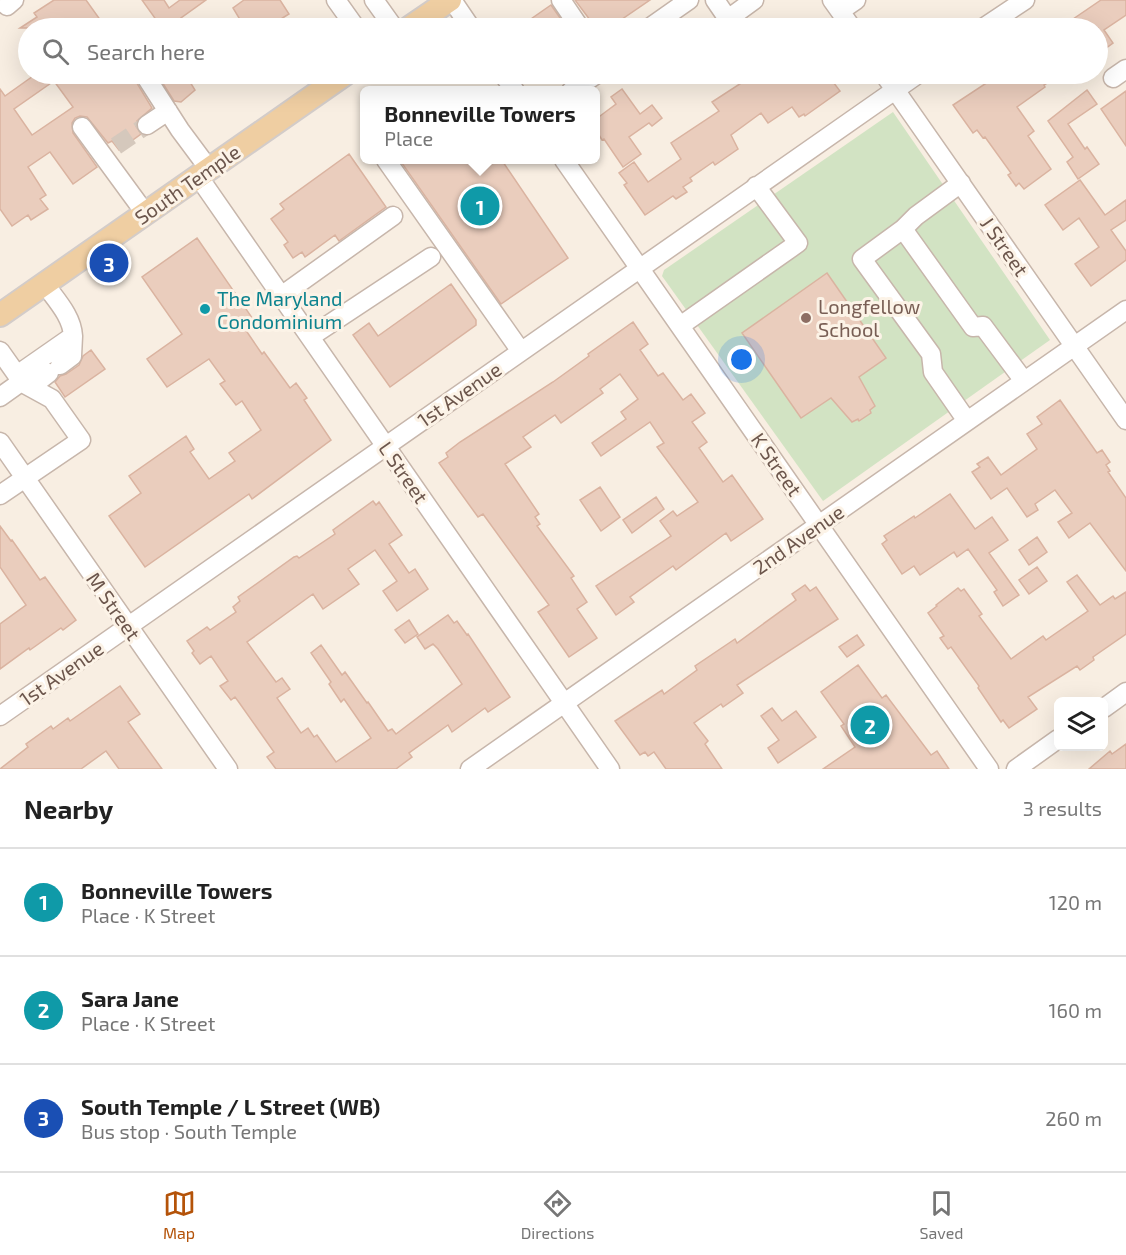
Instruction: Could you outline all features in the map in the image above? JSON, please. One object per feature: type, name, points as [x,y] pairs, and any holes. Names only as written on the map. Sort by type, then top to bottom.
[{"type":"main road","points":[[425,18],[451,0]]},
{"type":"main road","name":"South Temple","points":[[0,315],[331,84]]},
{"type":"street","points":[[336,0],[349,18]]},
{"type":"street","points":[[374,0],[387,18]]},
{"type":"street","points":[[451,0],[464,18]]},
{"type":"street","points":[[561,0],[573,18]]},
{"type":"street","points":[[663,18],[689,0]]},
{"type":"street","points":[[715,0],[727,18]]},
{"type":"street","points":[[729,18],[754,0]]},
{"type":"street","points":[[836,6],[856,0]]},
{"type":"street","points":[[998,18],[1025,0]]},
{"type":"street","name":"L Street","points":[[150,84],[281,296],[610,769]]},
{"type":"street","name":"J Street","points":[[891,84],[1126,420]]},
{"type":"street","name":"1st Avenue","points":[[0,716],[520,350],[904,84]]},
{"type":"street","points":[[147,125],[168,111]]},
{"type":"street","points":[[82,128],[109,151],[145,213]]},
{"type":"street","points":[[390,164],[520,350]]},
{"type":"street","name":"K Street","points":[[567,164],[989,769]]},
{"type":"street","points":[[961,183],[862,259],[932,354],[933,372],[967,421]]},
{"type":"street","points":[[680,326],[798,243],[756,186]]},
{"type":"street","points":[[281,296],[393,216]]},
{"type":"street","points":[[903,229],[973,327],[983,326],[1024,381]]},
{"type":"street","points":[[310,337],[431,257]]},
{"type":"street","points":[[23,381],[54,369],[72,356],[73,327],[45,283]]},
{"type":"street","name":"2nd Avenue","points":[[470,769],[1126,310]]},
{"type":"street","points":[[0,397],[23,381],[73,336]]},
{"type":"street","points":[[0,351],[23,381],[52,399],[81,441],[0,495]]},
{"type":"street","name":"M Street","points":[[0,442],[228,769]]},
{"type":"street","points":[[1108,705],[1126,692]]},
{"type":"street","points":[[1016,769],[1054,742]]},
{"type":"green space","points":[[893,112],[1050,340],[823,501],[662,276],[664,270]]},
{"type":"building","points":[[54,0],[86,0],[99,18],[35,18],[34,13]]},
{"type":"building","points":[[142,0],[164,0],[169,8],[180,0],[206,0],[181,18],[155,18]]},
{"type":"building","points":[[244,0],[280,0],[289,14],[282,18],[239,18],[233,8]]},
{"type":"building","points":[[575,0],[650,0],[624,18],[588,18]]},
{"type":"building","points":[[1101,0],[1126,0],[1126,15],[1108,27],[1108,18],[1075,18]]},
{"type":"building","points":[[551,5],[560,18],[532,18]]},
{"type":"building","points":[[1108,36],[1113,43],[1108,47]]},
{"type":"building","points":[[22,84],[50,84],[14,109],[32,135],[73,107],[56,84],[137,84],[152,108],[137,121],[136,126],[141,134],[119,150],[112,141],[108,143],[87,117],[75,118],[72,123],[73,133],[97,167],[73,184],[50,152],[28,167],[46,195],[40,199],[48,209],[31,220],[28,215],[12,226],[0,209],[0,89],[5,96]]},
{"type":"building","points":[[163,84],[191,84],[195,90],[181,102],[174,101]]},
{"type":"building","points":[[740,84],[835,84],[840,91],[805,116],[804,114],[799,117],[792,107],[768,123],[761,113],[731,135],[738,149],[715,165],[713,162],[690,178],[692,181],[683,187],[687,192],[676,199],[673,196],[645,215],[624,185],[627,183],[619,173],[634,162],[648,182],[681,159],[671,143],[719,111],[712,102]]},
{"type":"building","points":[[985,84],[1046,84],[1045,87],[1017,107],[1034,131],[1028,136],[1051,169],[1024,189],[1019,183],[1016,186],[1008,175],[1011,173],[985,137],[983,138],[977,130],[973,133],[953,105]]},
{"type":"building","points":[[622,89],[640,114],[652,105],[662,118],[652,126],[649,123],[629,137],[641,154],[623,167],[600,137],[600,116],[616,104],[611,97]]},
{"type":"building","points":[[1087,90],[1097,104],[1068,124],[1085,149],[1087,147],[1099,164],[1078,179],[1067,162],[1073,157],[1048,121]]},
{"type":"building","points":[[1126,91],[1126,146],[1101,109]]},
{"type":"building","points":[[349,154],[386,207],[339,241],[335,235],[305,257],[302,252],[293,258],[284,245],[288,242],[271,219],[284,209],[280,204]]},
{"type":"building","points":[[403,164],[504,164],[568,258],[501,304]]},
{"type":"building","points":[[1080,180],[1105,215],[1126,200],[1126,220],[1111,230],[1126,251],[1126,260],[1091,286],[1075,264],[1099,247],[1079,218],[1063,230],[1045,205]]},
{"type":"building","points":[[197,238],[257,325],[247,332],[290,388],[296,383],[307,398],[304,400],[331,440],[252,499],[249,494],[145,567],[109,516],[141,493],[129,476],[186,436],[194,449],[190,452],[209,479],[235,461],[229,453],[261,430],[242,401],[236,405],[220,384],[225,381],[209,359],[167,387],[147,359],[182,334],[142,277]]},
{"type":"building","points":[[827,273],[886,358],[859,377],[875,406],[870,410],[871,413],[859,421],[858,419],[852,422],[831,398],[801,418],[742,333]]},
{"type":"building","points":[[451,284],[476,320],[476,325],[390,387],[353,335],[369,323],[378,336]]},
{"type":"building","points":[[633,322],[648,344],[640,350],[658,376],[663,373],[683,400],[691,394],[705,413],[692,422],[707,442],[699,448],[723,482],[732,475],[763,519],[731,541],[726,533],[676,570],[673,566],[630,597],[634,602],[616,615],[596,586],[671,536],[660,521],[673,511],[677,516],[698,502],[657,447],[664,443],[650,422],[601,456],[592,443],[626,419],[621,412],[638,399],[620,374],[600,389],[603,393],[561,423],[555,415],[523,437],[531,447],[505,464],[539,514],[535,517],[540,524],[537,526],[574,576],[571,578],[587,602],[577,609],[597,638],[569,657],[538,612],[549,605],[483,514],[478,517],[439,463],[448,457],[446,453],[460,442],[553,382]]},
{"type":"building","points":[[91,350],[105,369],[65,397],[55,382],[60,376],[79,365],[83,356]]},
{"type":"building","points":[[1060,400],[1097,453],[1102,450],[1110,462],[1106,465],[1110,471],[1108,472],[1126,498],[1126,571],[1090,523],[1069,538],[1058,522],[1072,513],[1055,490],[1035,504],[1038,510],[1027,517],[1007,488],[991,499],[972,472],[980,467],[977,464],[988,457],[1001,475],[1037,449],[1027,434],[1042,424],[1037,417]]},
{"type":"building","points":[[600,487],[620,517],[601,531],[580,500]]},
{"type":"building","points":[[950,494],[975,529],[992,517],[1008,540],[989,553],[1019,595],[1003,606],[994,592],[997,590],[968,549],[957,557],[954,552],[920,575],[914,566],[902,574],[882,544],[887,540],[884,536]]},
{"type":"building","points":[[656,497],[664,509],[632,533],[623,520]]},
{"type":"building","points":[[373,501],[376,505],[379,502],[402,535],[389,544],[409,573],[415,569],[428,589],[397,611],[383,591],[397,581],[375,550],[348,569],[359,584],[323,609],[313,594],[247,642],[276,682],[282,678],[290,689],[277,698],[301,733],[308,728],[314,737],[317,735],[336,762],[371,738],[344,699],[341,702],[329,684],[331,682],[311,653],[321,645],[342,675],[345,672],[388,731],[392,729],[396,734],[462,684],[438,649],[433,644],[425,649],[417,637],[448,615],[454,623],[457,621],[468,634],[510,697],[488,712],[485,708],[452,732],[448,725],[409,753],[412,757],[396,769],[276,769],[267,757],[274,752],[235,697],[231,700],[220,686],[228,681],[211,656],[200,664],[187,641],[207,627],[210,630],[236,612],[233,607],[240,601],[238,597],[294,557],[299,558],[335,534],[333,530]]},
{"type":"building","points":[[0,526],[40,580],[45,577],[76,620],[30,650],[29,648],[0,669],[0,624],[26,605],[0,567]]},
{"type":"building","points":[[1037,537],[1047,552],[1029,565],[1019,550]]},
{"type":"building","points":[[1037,567],[1047,581],[1029,594],[1019,580]]},
{"type":"building","points":[[1077,575],[1100,605],[1113,596],[1115,599],[1126,592],[1126,634],[1093,657],[1094,660],[1080,670],[1077,666],[1028,697],[1037,709],[1009,728],[1003,720],[1001,722],[951,647],[948,649],[940,638],[944,636],[928,613],[958,588],[961,591],[964,589],[982,614],[979,616],[1011,659],[1043,636],[1046,640],[1088,611],[1067,582]]},
{"type":"building","points":[[805,585],[810,591],[816,587],[838,619],[737,685],[743,693],[723,707],[721,704],[694,723],[708,741],[705,744],[722,769],[666,769],[654,752],[648,756],[645,752],[640,755],[615,721],[662,690],[664,694],[697,670],[695,666],[735,639],[737,643],[796,600],[792,594]]},
{"type":"building","points":[[409,620],[418,634],[405,643],[395,630]]},
{"type":"building","points":[[857,635],[864,645],[847,657],[839,647]]},
{"type":"building","points":[[858,665],[882,698],[886,695],[931,755],[937,751],[949,769],[823,769],[855,747],[841,726],[844,724],[821,692]]},
{"type":"building","points":[[120,686],[140,714],[128,722],[162,769],[119,769],[106,751],[81,769],[0,769],[28,747],[26,744],[51,726],[53,729],[68,718],[70,721]]},
{"type":"building","points":[[772,708],[782,721],[796,711],[816,737],[778,763],[768,748],[779,740],[761,716]]},
{"type":"building","points":[[1126,744],[1126,769],[1089,769],[1110,751],[1112,754]]},
{"type":"tunnel","points":[[116,146],[147,125]]},
{"type":"place","name":"Bonneville Towers","points":[[480,206]]},
{"type":"place","name":"South Temple / L Street (WB)","points":[[109,263]]},
{"type":"place","name":"The Maryland Condominium","points":[[205,309]]},
{"type":"place","name":"Longfellow School","points":[[806,318]]},
{"type":"place","name":"Sara Jane","points":[[870,725]]}]
